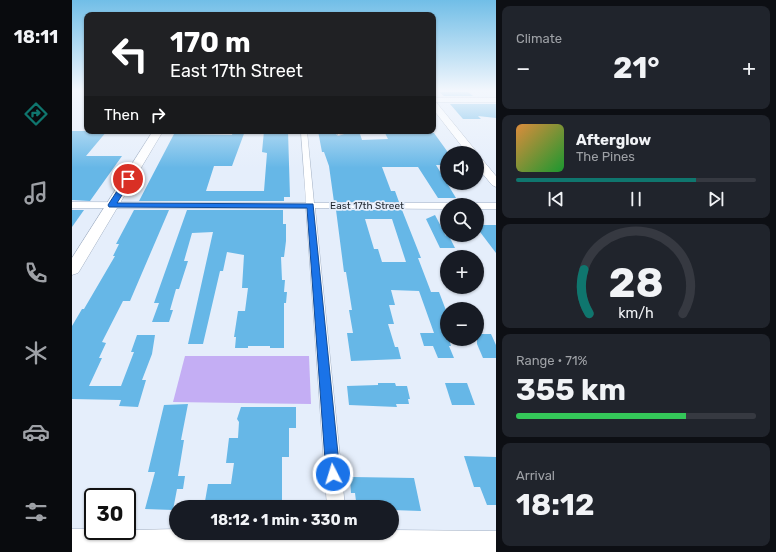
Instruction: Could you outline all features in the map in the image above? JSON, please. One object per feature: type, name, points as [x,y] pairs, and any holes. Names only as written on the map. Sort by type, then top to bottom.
[{"type":"main road","points":[[443,117],[466,146]]},
{"type":"main road","points":[[72,270],[156,134]]},
{"type":"main road","points":[[484,168],[496,183]]},
{"type":"main road","points":[[72,543],[348,543],[496,545]]},
{"type":"street","points":[[304,134],[335,500]]},
{"type":"street","name":"East 17th Street","points":[[72,205],[440,206]]},
{"type":"street","points":[[484,206],[496,206]]},
{"type":"shaded area","points":[[185,356],[309,356],[311,404],[173,402]]},
{"type":"building","points":[[461,117],[479,117],[481,119],[463,119]]},
{"type":"building","points":[[72,131],[84,131],[84,134],[104,134],[86,156],[122,156],[90,201],[72,200]]},
{"type":"building","points":[[174,134],[244,134],[232,166],[214,166],[206,191],[264,191],[267,153],[262,152],[264,134],[288,134],[290,197],[284,197],[284,201],[139,201]]},
{"type":"building","points":[[319,134],[336,134],[338,136],[344,134],[360,134],[362,140],[388,139],[386,134],[435,134],[443,146],[440,146],[440,165],[436,165],[440,172],[440,190],[451,190],[456,198],[438,198],[418,167],[382,167],[391,191],[395,191],[399,202],[334,202],[329,166],[324,152],[322,152]]},
{"type":"building","points":[[72,210],[84,210],[72,227]]},
{"type":"building","points":[[134,210],[169,210],[130,301],[123,301],[102,342],[106,343],[99,358],[102,358],[89,386],[121,386],[134,352],[131,352],[137,335],[155,335],[152,354],[142,380],[146,380],[138,407],[119,406],[121,400],[72,399],[72,326],[82,309],[84,309],[115,256],[113,256],[119,244],[116,244]]},
{"type":"building","points":[[187,210],[283,210],[283,224],[286,224],[286,241],[284,257],[281,257],[282,280],[285,280],[284,292],[287,292],[286,303],[284,303],[284,348],[270,348],[270,346],[248,346],[248,348],[235,348],[236,337],[234,337],[238,311],[245,311],[248,288],[242,288],[244,255],[227,252],[223,271],[220,271],[203,344],[188,344],[213,232],[192,233],[184,261],[188,261],[179,289],[176,289],[170,310],[173,310],[169,322],[152,322],[159,303],[154,303]]},
{"type":"building","points":[[336,210],[402,210],[421,258],[418,258],[431,292],[439,292],[443,302],[440,302],[440,346],[449,346],[454,358],[438,358],[433,346],[424,346],[420,333],[434,333],[419,291],[391,290],[395,305],[389,305],[394,324],[388,324],[395,347],[398,347],[401,359],[351,361],[347,333],[353,333],[349,310],[352,310],[346,272],[344,272]],"holes":[[[365,219],[392,219],[406,262],[382,262],[378,249],[374,249]]]},
{"type":"building","points":[[435,215],[440,225],[440,242],[452,242],[455,248],[440,248],[426,219]]},
{"type":"building","points":[[484,225],[496,225],[496,253],[484,237]]},
{"type":"building","points":[[484,334],[491,334],[496,345],[496,358],[483,358],[478,346],[484,346]]},
{"type":"building","points":[[378,383],[395,383],[396,386],[407,386],[410,399],[408,399],[409,404],[396,404],[397,407],[349,405],[347,386],[378,385]]},
{"type":"building","points":[[445,383],[467,383],[475,405],[452,405]]},
{"type":"building","points":[[188,404],[181,440],[184,440],[178,476],[185,476],[183,489],[177,489],[175,500],[169,500],[169,510],[145,509],[155,472],[148,472],[164,405]]},
{"type":"building","points":[[241,407],[296,407],[296,428],[289,428],[289,457],[282,457],[282,500],[205,500],[208,484],[231,484],[234,463],[226,463],[229,438],[238,438],[239,422],[237,419]]},
{"type":"building","points":[[464,456],[496,457],[496,505],[487,505],[480,487],[474,487]]},
{"type":"building","points":[[352,477],[414,478],[421,511],[399,510],[399,500],[356,500],[355,493],[351,493],[350,479],[353,479]]},
{"type":"route","points":[[128,179],[112,205],[310,206],[333,474]]}]
